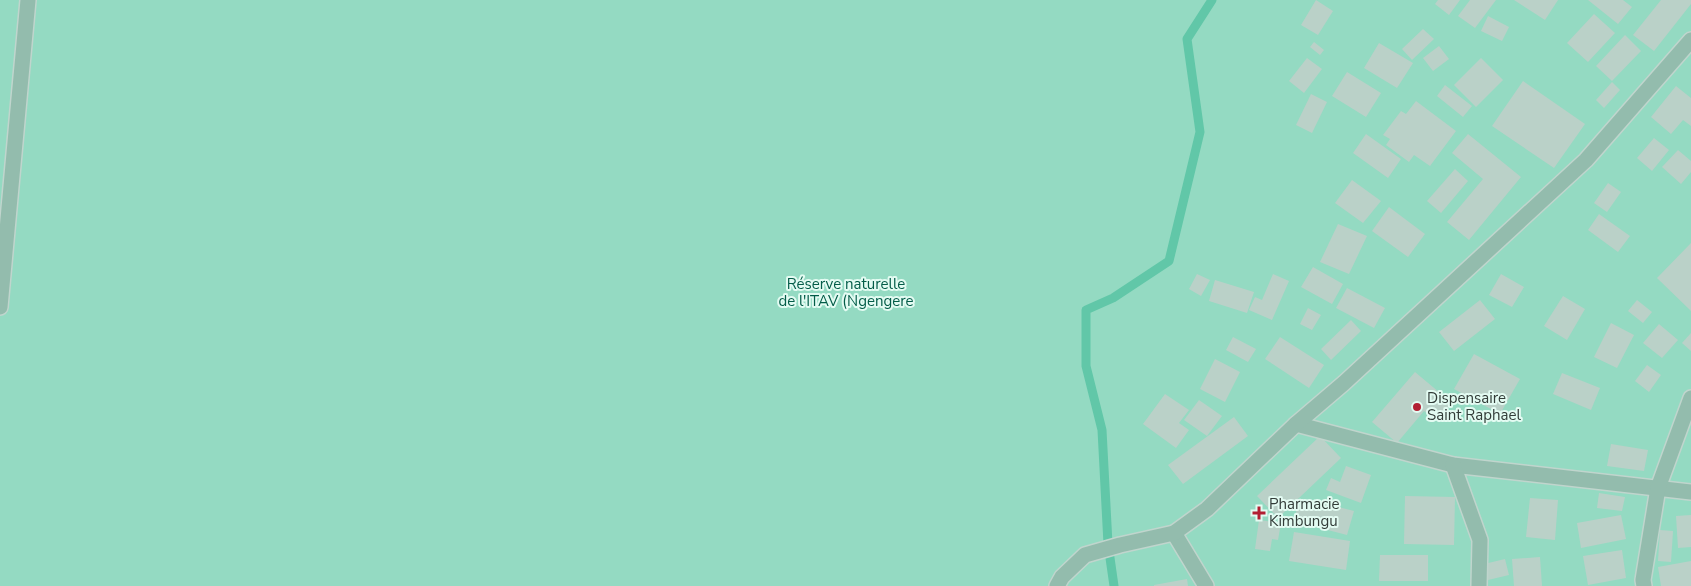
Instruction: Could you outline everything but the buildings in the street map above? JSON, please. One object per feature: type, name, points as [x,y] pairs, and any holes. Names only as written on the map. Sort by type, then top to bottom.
[{"type":"street","points":[[0,307],[28,0]]},
{"type":"street","points":[[1057,586],[1062,577],[1085,555],[1174,533],[1207,509],[1296,424],[1344,383],[1586,160],[1691,40]]},
{"type":"street","points":[[1644,586],[1643,580],[1658,488],[1691,398]]},
{"type":"street","points":[[1296,424],[1453,465],[1691,492]]},
{"type":"street","points":[[1453,465],[1480,540],[1479,586]]},
{"type":"street","points":[[1174,533],[1206,586]]},
{"type":"green space","name":"Réserve naturelle de l'ITAV (Ngengere","points":[[0,0],[1691,0],[1691,586],[0,586]]},
{"type":"waterway","points":[[1114,586],[1108,544],[1102,430],[1086,366],[1086,310],[1113,298],[1169,261],[1200,132],[1187,39],[1212,0]]},
{"type":"place","name":"Dispensaire Saint Raphael","points":[[1417,407]]},
{"type":"place","name":"Pharmacie Kimbungu","points":[[1259,513]]}]
